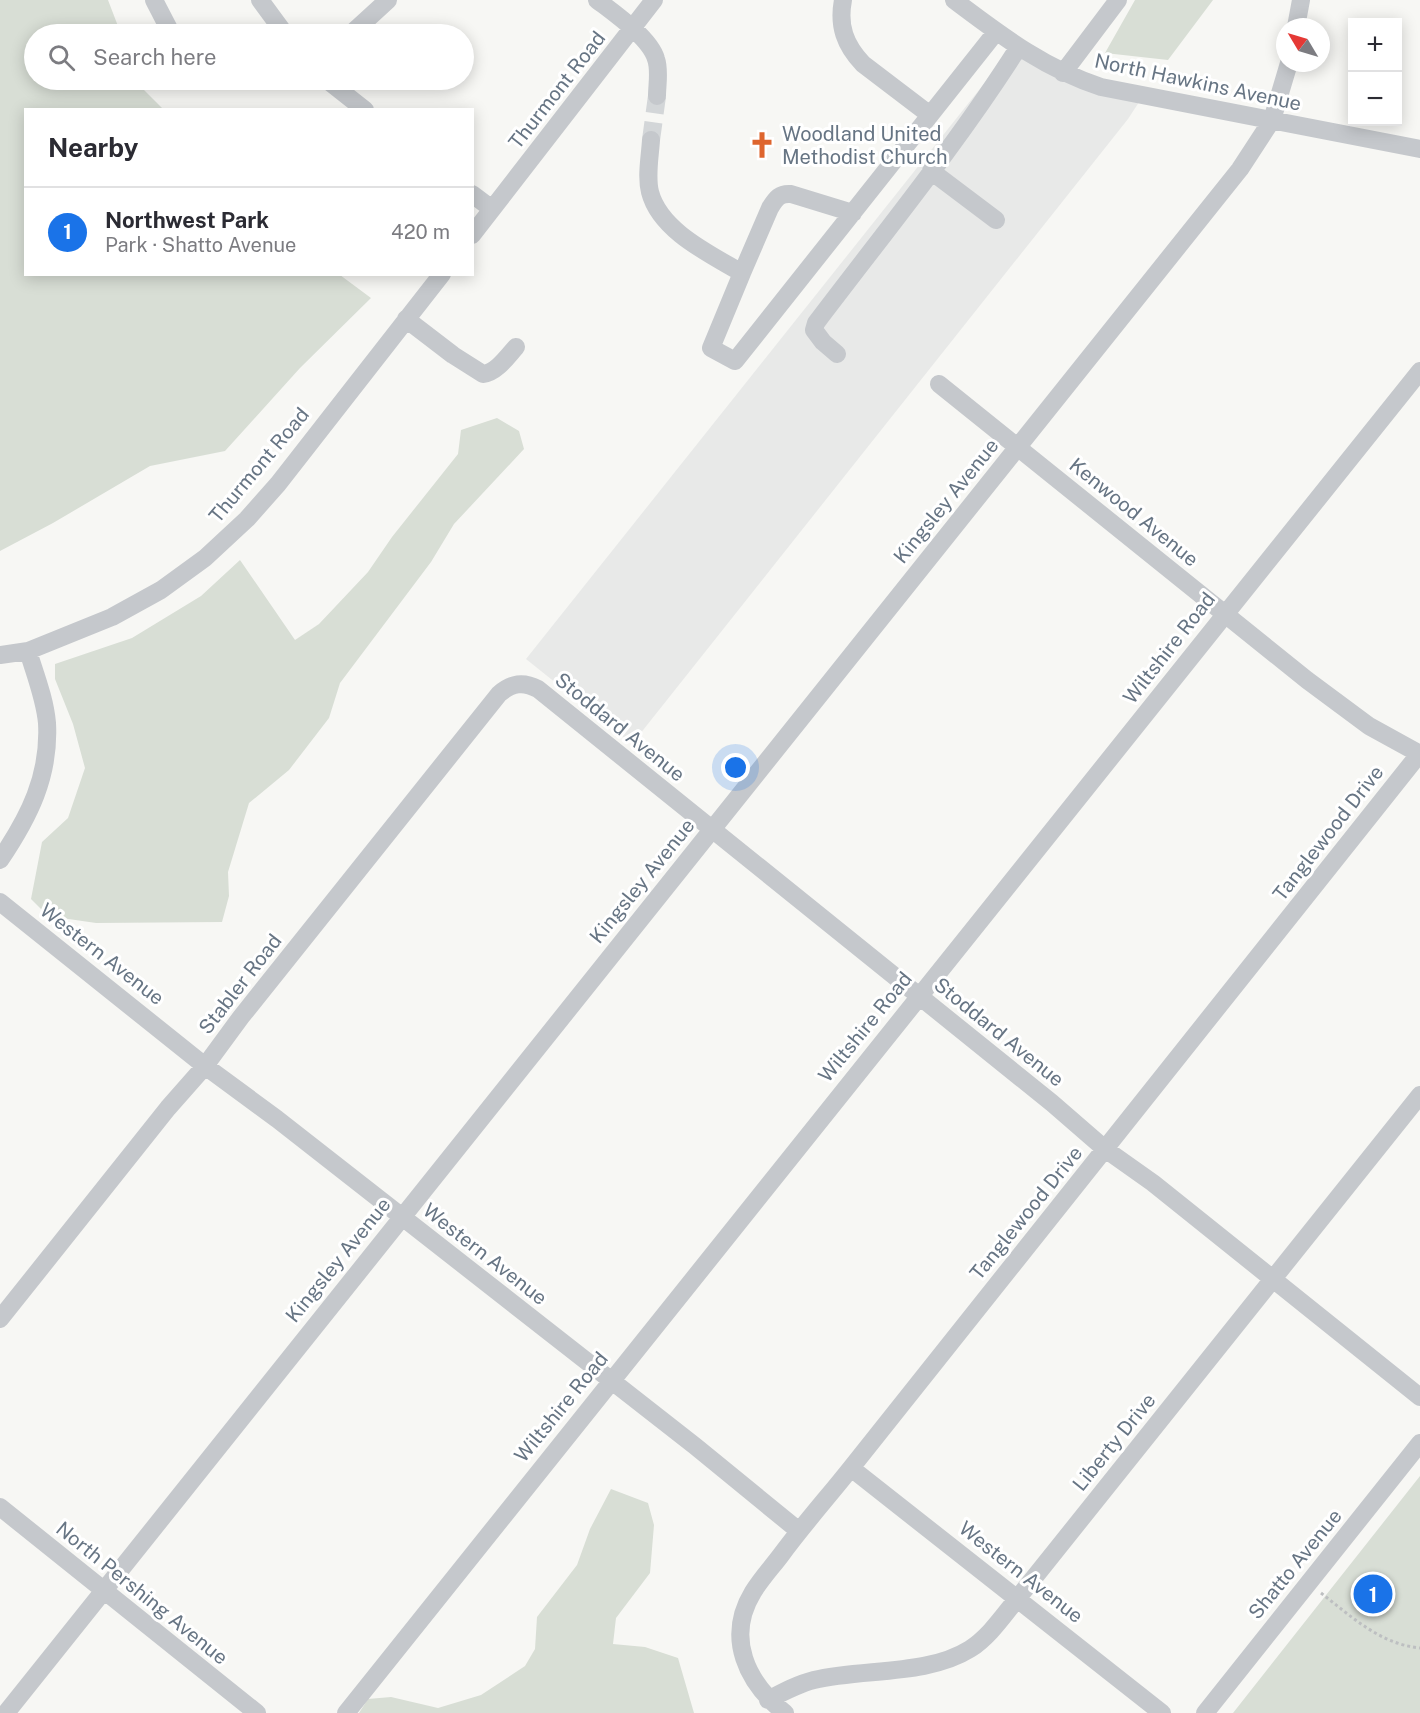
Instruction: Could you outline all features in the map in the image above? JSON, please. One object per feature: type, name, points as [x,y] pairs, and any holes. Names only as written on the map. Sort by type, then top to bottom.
[{"type":"street","points":[[154,0],[166,24]]},
{"type":"street","points":[[260,0],[278,24]]},
{"type":"street","points":[[362,24],[388,0]]},
{"type":"street","points":[[597,0],[633,28],[656,59],[657,96]]},
{"type":"street","name":"Thurmont Road","points":[[474,232],[654,0]]},
{"type":"street","points":[[843,0],[842,33],[854,54],[863,64],[930,115]]},
{"type":"street","name":"North Hawkins Avenue","points":[[954,0],[1018,48],[1063,73],[1101,87],[1420,149]]},
{"type":"street","points":[[1063,73],[1118,0]]},
{"type":"street","points":[[1298,18],[1301,0]]},
{"type":"street","points":[[853,213],[791,194],[783,194],[776,199],[770,208],[711,348],[735,361],[853,213],[996,32]]},
{"type":"street","points":[[837,354],[823,342],[814,330],[816,323],[931,171],[1018,48]]},
{"type":"street","name":"Kingsley Avenue","points":[[6,1713],[1240,169],[1272,120],[1286,72]]},
{"type":"street","points":[[337,90],[353,106]]},
{"type":"street","points":[[651,140],[649,189],[654,205],[688,240],[742,273]]},
{"type":"street","points":[[931,171],[996,220]]},
{"type":"street","points":[[474,196],[492,209]]},
{"type":"street","name":"Thurmont Road","points":[[0,655],[28,651],[86,629],[137,604],[184,574],[224,541],[278,484],[440,276]]},
{"type":"street","points":[[406,320],[483,374],[488,374],[493,370],[516,347]]},
{"type":"street","name":"Wiltshire Road","points":[[346,1713],[1420,371]]},
{"type":"street","name":"Kenwood Avenue","points":[[939,384],[1307,680],[1369,726],[1420,754]]},
{"type":"street","points":[[0,860],[29,815],[44,761],[47,723],[28,651]]},
{"type":"street","name":"Stoddard Avenue","points":[[520,684],[526,683],[538,689],[1106,1149],[1420,1397]]},
{"type":"street","name":"Stabler Road","points":[[0,1319],[168,1108],[205,1066],[241,1017],[499,694],[508,686],[520,684]]},
{"type":"street","name":"Tanglewood Drive","points":[[785,1713],[768,1700],[748,1672],[740,1643],[741,1625],[753,1592],[799,1530],[851,1468],[1420,754]]},
{"type":"street","name":"Western Avenue","points":[[0,902],[205,1066],[277,1119],[799,1530]]},
{"type":"street","name":"Liberty Drive","points":[[768,1700],[814,1680],[933,1664],[957,1656],[980,1641],[1017,1599],[1420,1095]]},
{"type":"street","name":"Shatto Avenue","points":[[1205,1713],[1420,1443]]},
{"type":"street","name":"Western Avenue","points":[[851,1468],[1162,1713]]},
{"type":"street","name":"North Pershing Avenue","points":[[0,1507],[257,1713]]},
{"type":"path","points":[[1309,1583],[1384,1639],[1404,1646],[1420,1648]]},
{"type":"shaded area","points":[[0,0],[108,0],[117,24],[24,24],[24,90],[144,90],[162,108],[24,108],[24,276],[341,276],[371,298],[300,368],[225,451],[150,466],[0,551]]},
{"type":"shaded area","points":[[1135,0],[1213,0],[1168,60],[1105,53]]},
{"type":"shaded area","points":[[1014,46],[1143,96],[1128,119],[632,744],[526,659]]},
{"type":"shaded area","points":[[497,418],[519,431],[524,449],[454,524],[431,562],[340,683],[329,718],[289,770],[249,803],[228,872],[229,896],[222,922],[96,923],[48,916],[31,899],[42,842],[68,818],[85,768],[73,724],[55,679],[55,664],[132,638],[201,596],[240,560],[295,640],[319,624],[368,572],[392,537],[458,454],[461,430]]},
{"type":"shaded area","points":[[1420,1476],[1420,1713],[1233,1713]]},
{"type":"shaded area","points":[[611,1489],[648,1503],[654,1525],[650,1573],[616,1618],[613,1644],[645,1647],[678,1658],[694,1713],[359,1713],[368,1699],[391,1697],[438,1708],[481,1695],[525,1666],[535,1649],[537,1617],[577,1565],[590,1529]]},
{"type":"tunnel","points":[[651,140],[657,96]]},
{"type":"place","name":"Woodland United Methodist Church","points":[[762,145]]},
{"type":"place","name":"Northwest Park","points":[[1373,1594]]}]
